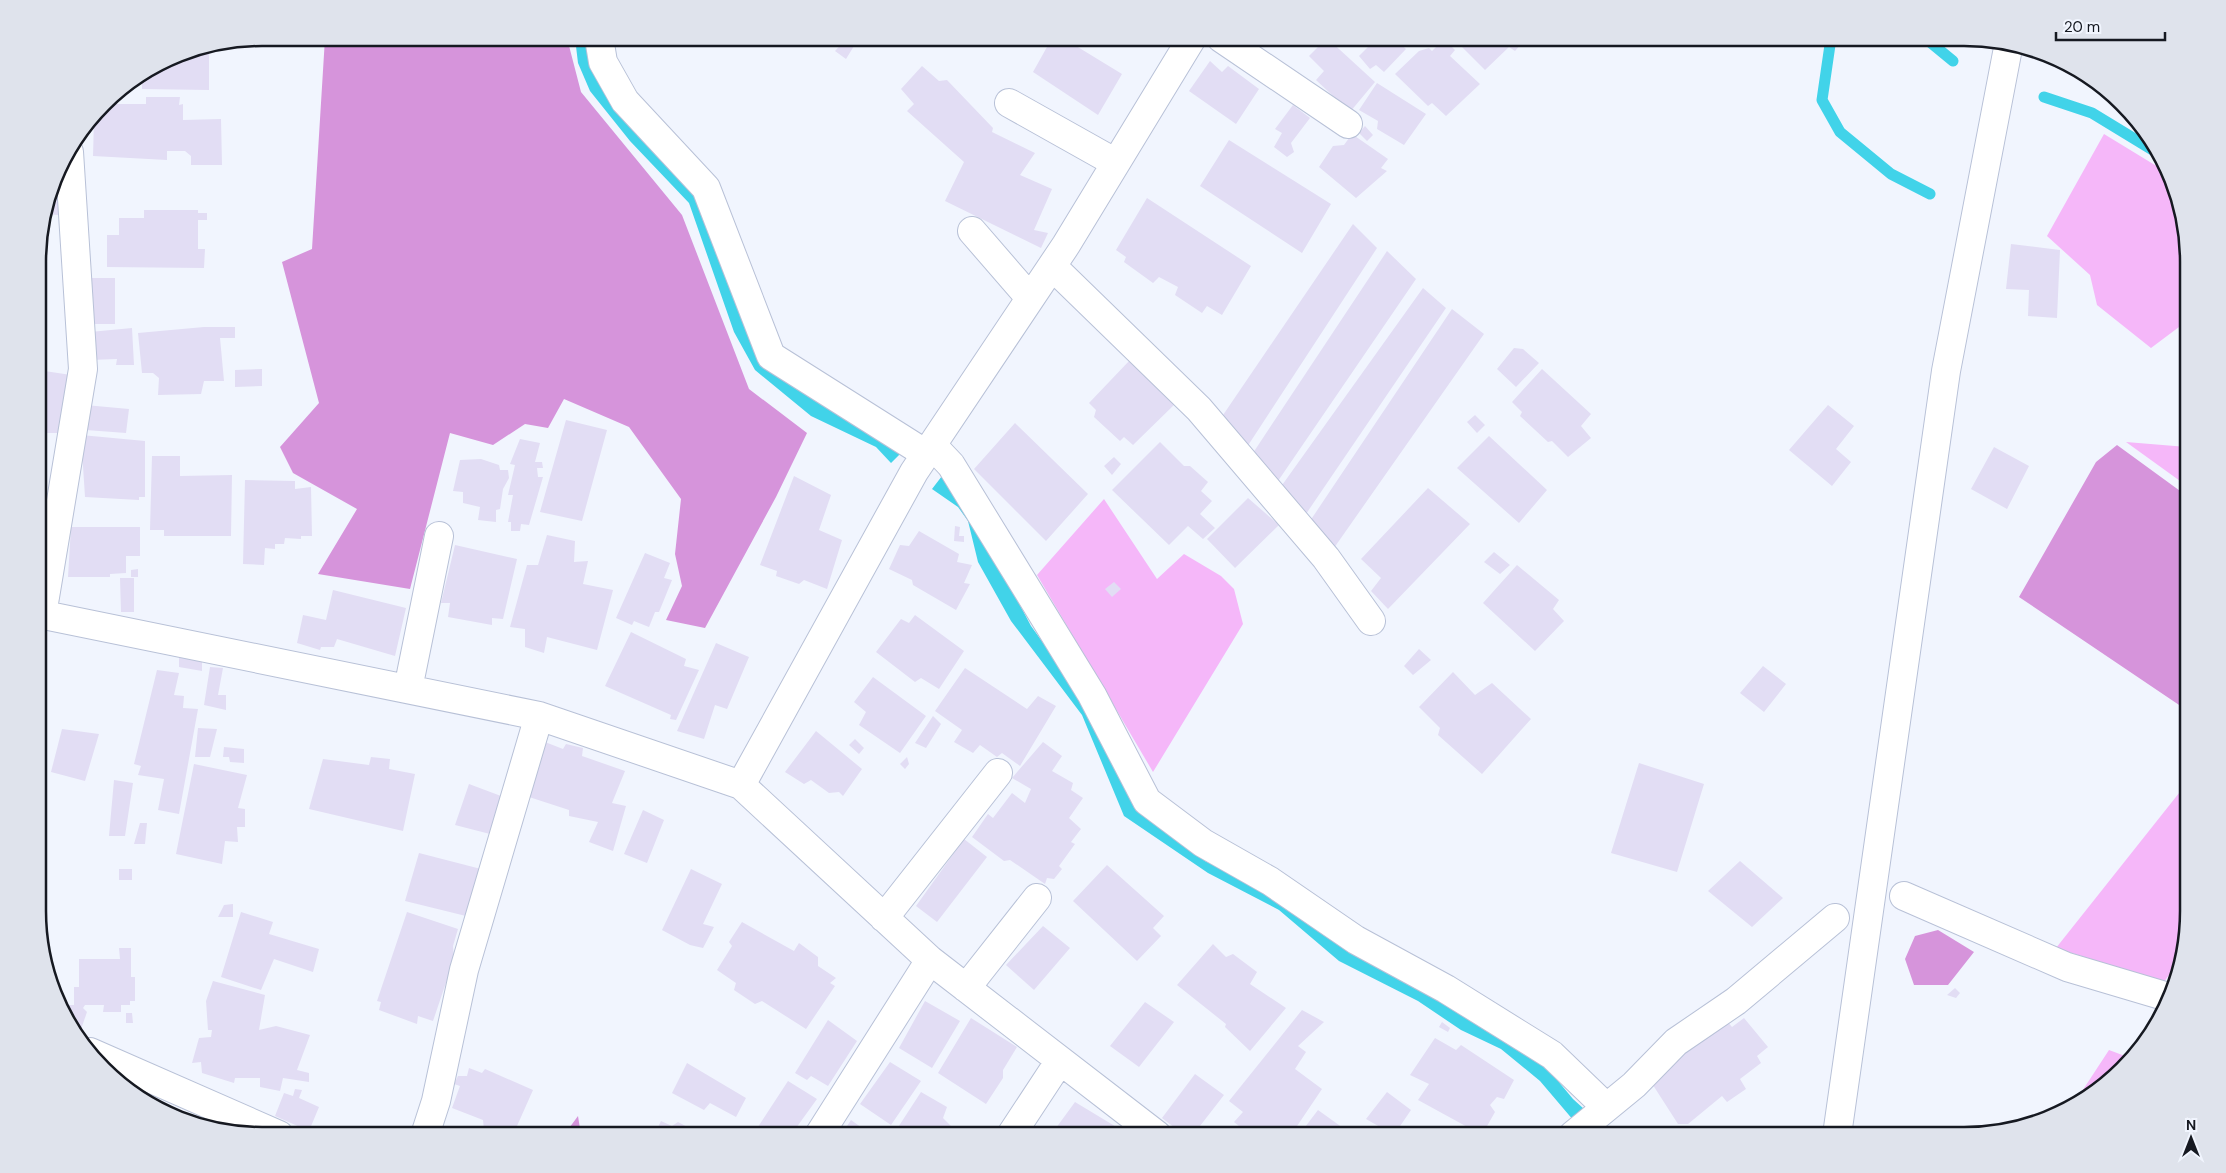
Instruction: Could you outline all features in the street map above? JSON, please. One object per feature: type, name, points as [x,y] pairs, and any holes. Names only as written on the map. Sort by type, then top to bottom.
[{"type":"street","points":[[601,46],[603,62],[625,101],[706,188],[772,356],[929,449],[951,465],[1087,686],[1147,801],[1203,844],[1270,881],[1356,940],[1446,989],[1552,1056],[1606,1107]]},
{"type":"street","points":[[741,785],[914,472],[1052,266],[1187,46]]},
{"type":"street","points":[[1233,46],[1348,124]]},
{"type":"street","points":[[1838,1127],[1946,371],[2008,50]]},
{"type":"street","points":[[1009,103],[1116,164]]},
{"type":"street","points":[[46,579],[82,370],[70,165]]},
{"type":"street","points":[[972,231],[1030,298]]},
{"type":"street","points":[[1052,266],[1199,409],[1326,558],[1371,621]]},
{"type":"street","points":[[408,689],[439,536]]},
{"type":"street","points":[[46,615],[539,716],[741,785],[930,960],[1059,1062],[1146,1127]]},
{"type":"street","points":[[428,1127],[436,1101],[464,970],[539,716]]},
{"type":"street","points":[[884,918],[998,773]]},
{"type":"street","points":[[1904,896],[2067,967],[2162,995]]},
{"type":"street","points":[[966,988],[1037,898]]},
{"type":"street","points":[[1582,1127],[1634,1085],[1676,1042],[1736,1001],[1835,918]]},
{"type":"street","points":[[824,1127],[930,960]]},
{"type":"street","points":[[106,1059],[258,1127]]},
{"type":"street","points":[[1016,1127],[1059,1062]]},
{"type":"shaded area","points":[[325,46],[569,46],[581,92],[682,215],[749,389],[807,433],[776,497],[705,628],[666,620],[682,586],[675,554],[681,499],[629,427],[564,399],[548,428],[525,424],[493,445],[450,433],[410,589],[318,574],[357,509],[293,473],[280,447],[319,403],[282,262],[312,249]]},
{"type":"shaded area","points":[[2104,134],[2157,166],[2168,193],[2176,220],[2180,262],[2180,326],[2151,348],[2097,305],[2090,275],[2047,236]]},
{"type":"shaded area","points":[[2126,442],[2180,446],[2180,481]]},
{"type":"shaded area","points":[[2117,445],[2180,491],[2180,706],[2019,597],[2096,462]]},
{"type":"shaded area","points":[[1104,499],[1157,579],[1184,554],[1221,576],[1234,589],[1243,624],[1153,772],[1037,575]]},
{"type":"shaded area","points":[[2180,792],[2180,911],[2178,939],[2170,974],[2164,982],[2056,948]]},
{"type":"shaded area","points":[[1938,930],[1974,952],[1948,985],[1914,985],[1905,959],[1915,936]]},
{"type":"shaded area","points":[[2109,1050],[2124,1055],[2106,1073],[2082,1091]]},
{"type":"shaded area","points":[[578,1116],[580,1127],[570,1127]]},
{"type":"water","points":[[576,46],[594,46],[702,197],[756,348],[902,452],[891,463],[876,447],[811,416],[755,370],[734,332],[689,203],[630,141],[590,91],[578,63]]},
{"type":"water","points":[[942,476],[960,491],[1031,626],[1090,708],[1141,810],[1205,861],[1280,896],[1467,1011],[1548,1069],[1573,1099],[1604,1127],[1581,1127],[1540,1081],[1501,1049],[1461,1030],[1418,1001],[1339,961],[1279,910],[1208,873],[1124,816],[1082,715],[1011,621],[978,562],[968,521],[958,507],[932,489]]},
{"type":"building","points":[[840,46],[854,46],[846,59],[835,51]]},
{"type":"building","points":[[1048,46],[1076,46],[1122,74],[1098,115],[1033,72]]},
{"type":"building","points":[[1319,46],[1336,46],[1375,82],[1350,112],[1316,80],[1324,71],[1309,56]]},
{"type":"building","points":[[1369,46],[1403,46],[1406,49],[1384,72],[1376,65],[1370,69],[1359,56]]},
{"type":"building","points":[[1437,46],[1451,46],[1455,50],[1450,56],[1480,84],[1446,116],[1432,103],[1428,106],[1395,74],[1419,51],[1429,48],[1432,51]]},
{"type":"building","points":[[1461,46],[1519,46],[1515,51],[1509,47],[1485,70]]},
{"type":"building","points":[[209,53],[209,90],[142,89],[142,83],[154,75],[180,63]]},
{"type":"building","points":[[1210,61],[1222,72],[1228,66],[1259,89],[1236,124],[1189,91]]},
{"type":"building","points":[[922,66],[939,81],[947,80],[993,128],[992,132],[1035,153],[1020,175],[1052,189],[1034,230],[1048,233],[1041,248],[945,201],[964,162],[907,111],[914,104],[901,89]]},
{"type":"building","points":[[1377,83],[1426,114],[1404,145],[1377,129],[1378,121],[1359,110]]},
{"type":"building","points":[[146,97],[180,97],[179,105],[183,104],[183,120],[221,119],[222,165],[191,165],[191,156],[185,151],[167,151],[167,160],[93,156],[94,128],[116,104],[146,104]]},
{"type":"building","points":[[1293,105],[1310,118],[1291,143],[1294,152],[1287,157],[1274,147],[1282,133],[1275,129]]},
{"type":"building","points":[[1365,126],[1373,135],[1367,141],[1359,133]]},
{"type":"building","points":[[1352,134],[1388,159],[1381,168],[1387,171],[1356,198],[1319,167],[1333,146],[1344,145]]},
{"type":"building","points":[[1229,140],[1331,204],[1302,253],[1200,186]]},
{"type":"building","points":[[58,193],[58,215],[52,214]]},
{"type":"building","points":[[1147,198],[1251,266],[1222,315],[1207,306],[1202,313],[1175,295],[1178,287],[1159,277],[1153,283],[1124,262],[1126,257],[1116,250]]},
{"type":"building","points":[[144,210],[198,210],[198,213],[207,213],[207,220],[198,220],[198,249],[205,249],[204,268],[107,267],[107,235],[119,235],[119,218],[144,218]]},
{"type":"building","points":[[1353,224],[1377,248],[1247,447],[1221,418]]},
{"type":"building","points":[[2011,244],[2060,250],[2057,318],[2028,316],[2029,290],[2006,289]]},
{"type":"building","points":[[1387,251],[1416,279],[1278,481],[1253,453]]},
{"type":"building","points":[[88,278],[115,278],[115,324],[88,324]]},
{"type":"building","points":[[1423,288],[1446,308],[1306,514],[1280,488]]},
{"type":"building","points":[[1452,309],[1484,334],[1334,548],[1310,521]]},
{"type":"building","points":[[204,327],[235,327],[235,338],[220,338],[224,381],[204,381],[201,394],[158,395],[159,378],[153,373],[142,373],[138,333]]},
{"type":"building","points":[[132,328],[134,365],[116,365],[117,359],[90,360],[90,332]]},
{"type":"building","points":[[1514,348],[1523,349],[1539,363],[1516,387],[1497,369]]},
{"type":"building","points":[[1130,360],[1176,403],[1133,445],[1124,437],[1120,441],[1094,417],[1096,410],[1089,403]]},
{"type":"building","points":[[262,369],[262,386],[235,387],[235,370]]},
{"type":"building","points":[[1542,369],[1591,414],[1581,426],[1591,438],[1568,457],[1552,441],[1548,442],[1520,416],[1522,412],[1512,402]]},
{"type":"building","points":[[46,371],[71,375],[60,433],[46,433]]},
{"type":"building","points":[[85,405],[129,409],[126,433],[86,430]]},
{"type":"building","points":[[1828,405],[1854,426],[1836,449],[1851,462],[1832,486],[1789,450]]},
{"type":"building","points":[[1475,415],[1485,425],[1477,433],[1467,422]]},
{"type":"building","points":[[566,420],[607,430],[582,521],[540,512]]},
{"type":"building","points":[[1015,423],[1088,494],[1046,541],[974,469]]},
{"type":"building","points":[[81,435],[145,441],[145,497],[139,497],[139,500],[85,497]]},
{"type":"building","points":[[1489,436],[1547,490],[1519,523],[1457,468]]},
{"type":"building","points":[[520,439],[540,443],[535,462],[542,462],[543,468],[537,468],[538,477],[543,477],[529,525],[521,524],[520,531],[511,531],[511,522],[508,522],[513,495],[508,495],[515,465],[510,464]]},
{"type":"building","points":[[1160,442],[1184,466],[1190,466],[1208,482],[1201,491],[1212,501],[1200,514],[1215,528],[1203,539],[1188,526],[1169,545],[1112,490]]},
{"type":"building","points":[[1994,447],[2029,466],[2007,509],[1971,489]]},
{"type":"building","points":[[152,456],[180,456],[180,476],[232,475],[231,536],[164,536],[164,530],[150,530]]},
{"type":"building","points":[[1114,457],[1121,464],[1112,475],[1104,466]]},
{"type":"building","points":[[481,459],[499,465],[500,470],[508,470],[509,478],[503,489],[500,509],[496,510],[496,522],[478,520],[480,507],[463,503],[463,492],[453,491],[460,460]]},
{"type":"building","points":[[794,476],[831,495],[819,530],[842,540],[827,589],[804,580],[799,584],[776,576],[777,571],[760,565]]},
{"type":"building","points":[[245,480],[295,481],[295,489],[311,487],[312,536],[301,536],[301,539],[285,538],[284,544],[275,544],[275,549],[265,548],[264,565],[243,564]]},
{"type":"building","points":[[1428,488],[1470,524],[1388,609],[1371,591],[1381,578],[1361,559]]},
{"type":"building","points":[[1248,498],[1279,525],[1235,568],[1207,539]]},
{"type":"building","points":[[955,526],[960,527],[959,536],[964,536],[964,542],[954,541]]},
{"type":"building","points":[[71,527],[140,527],[140,556],[126,556],[126,573],[110,574],[110,577],[68,577]]},
{"type":"building","points":[[919,531],[959,554],[957,562],[972,565],[964,583],[970,584],[956,610],[913,585],[912,580],[889,569],[900,545],[909,546]]},
{"type":"building","points":[[547,535],[575,541],[574,562],[588,561],[583,584],[613,590],[597,650],[547,637],[544,653],[525,647],[525,629],[510,627],[527,565],[538,565]]},
{"type":"building","points":[[455,545],[517,559],[503,619],[492,618],[492,625],[448,617],[450,603],[441,603]]},
{"type":"building","points":[[1494,552],[1510,565],[1500,574],[1484,562]]},
{"type":"building","points":[[645,553],[670,563],[664,578],[672,580],[659,612],[655,612],[649,627],[634,621],[632,625],[616,618]]},
{"type":"building","points":[[1517,565],[1559,600],[1553,609],[1564,621],[1535,651],[1483,603]]},
{"type":"building","points":[[138,569],[138,577],[131,577],[131,570]]},
{"type":"building","points":[[120,578],[134,578],[134,612],[121,612]]},
{"type":"building","points":[[1114,582],[1121,589],[1112,597],[1105,589]]},
{"type":"building","points":[[333,590],[406,608],[395,656],[337,639],[334,647],[321,647],[320,650],[297,643],[303,615],[326,620]]},
{"type":"building","points":[[915,615],[964,651],[939,689],[921,678],[915,682],[876,652],[901,619],[909,623]]},
{"type":"building","points":[[631,632],[686,659],[684,666],[699,670],[676,720],[670,719],[671,715],[605,686]]},
{"type":"building","points":[[716,643],[749,657],[727,709],[715,705],[704,739],[677,731]]},
{"type":"building","points":[[1419,649],[1431,660],[1413,675],[1404,666]]},
{"type":"building","points":[[179,654],[202,659],[202,671],[179,667]]},
{"type":"building","points":[[1763,666],[1786,684],[1764,712],[1740,693]]},
{"type":"building","points":[[210,667],[223,668],[218,695],[226,695],[226,710],[204,705]]},
{"type":"building","points":[[965,668],[1027,709],[1038,696],[1056,706],[1020,766],[1002,753],[997,757],[980,745],[973,753],[954,742],[962,730],[935,711]]},
{"type":"building","points":[[157,670],[179,673],[174,695],[184,696],[183,708],[198,709],[179,814],[158,810],[164,779],[138,775],[141,766],[134,764]]},
{"type":"building","points":[[1453,672],[1475,695],[1492,683],[1531,719],[1482,774],[1438,735],[1440,728],[1419,707]]},
{"type":"building","points":[[873,677],[926,716],[900,753],[859,725],[866,712],[854,702]]},
{"type":"building","points":[[933,716],[941,724],[926,748],[915,743]]},
{"type":"building","points":[[198,728],[217,729],[210,757],[195,757]]},
{"type":"building","points":[[62,729],[99,734],[85,781],[51,772]]},
{"type":"building","points":[[816,731],[862,769],[843,796],[839,792],[829,793],[811,780],[804,784],[785,772]]},
{"type":"building","points":[[855,739],[864,748],[859,754],[849,745]]},
{"type":"building","points":[[545,742],[563,749],[566,744],[583,748],[582,756],[625,771],[612,803],[626,806],[613,851],[589,842],[598,822],[569,816],[569,810],[526,796]]},
{"type":"building","points":[[1043,742],[1062,756],[1052,771],[1073,783],[1071,790],[1083,798],[1069,818],[1081,829],[1071,842],[1075,844],[1059,866],[1062,869],[1054,879],[1047,878],[1045,884],[1010,860],[1004,861],[972,837],[988,814],[993,818],[1012,793],[1025,803],[1031,789],[1012,778]]},
{"type":"building","points":[[224,747],[244,749],[244,763],[230,762],[229,757],[223,757]]},
{"type":"building","points":[[371,757],[390,759],[389,769],[415,774],[403,831],[309,809],[323,759],[369,765]]},
{"type":"building","points":[[907,757],[909,764],[905,769],[900,764]]},
{"type":"building","points":[[1639,763],[1704,784],[1677,872],[1611,853]]},
{"type":"building","points":[[194,764],[247,775],[238,808],[245,809],[245,827],[237,827],[238,842],[225,841],[222,864],[176,854]]},
{"type":"building","points":[[114,780],[133,783],[125,836],[109,836]]},
{"type":"building","points":[[469,784],[501,796],[490,834],[455,825]]},
{"type":"building","points":[[643,810],[664,820],[647,863],[624,854]]},
{"type":"building","points":[[140,823],[147,823],[145,844],[134,844]]},
{"type":"building","points":[[964,839],[987,857],[937,922],[916,906]]},
{"type":"building","points":[[419,853],[481,869],[466,916],[405,901]]},
{"type":"building","points":[[1740,861],[1783,898],[1752,927],[1708,891]]},
{"type":"building","points":[[1107,865],[1164,916],[1153,928],[1161,936],[1137,961],[1073,901]]},
{"type":"building","points":[[119,869],[132,869],[132,880],[119,880]]},
{"type":"building","points":[[691,869],[722,884],[703,924],[714,927],[703,948],[690,945],[662,930]]},
{"type":"building","points":[[233,904],[233,917],[218,917],[224,905]]},
{"type":"building","points":[[241,912],[273,922],[269,934],[319,949],[313,972],[274,959],[261,990],[221,977]]},
{"type":"building","points":[[407,912],[458,929],[453,946],[454,959],[433,1021],[418,1016],[417,1024],[379,1010],[381,1002],[377,1001]]},
{"type":"building","points":[[742,922],[794,951],[799,943],[818,957],[818,966],[836,978],[830,983],[835,986],[806,1029],[762,1001],[755,1004],[734,990],[736,983],[717,970],[732,946],[729,942]]},
{"type":"building","points":[[1043,926],[1070,948],[1034,990],[1006,965]]},
{"type":"building","points":[[1213,944],[1226,957],[1233,954],[1257,972],[1250,984],[1286,1008],[1250,1051],[1225,1027],[1226,1024],[1177,985]]},
{"type":"building","points":[[119,948],[131,948],[131,977],[135,977],[135,1001],[130,1001],[130,1005],[121,1005],[121,1012],[103,1012],[104,1005],[85,1005],[83,1008],[87,1012],[81,1028],[69,1005],[74,1005],[74,987],[79,987],[79,959],[120,959]]},
{"type":"building","points":[[213,981],[265,995],[259,1030],[276,1026],[310,1035],[297,1070],[309,1073],[309,1082],[283,1078],[280,1091],[260,1087],[260,1078],[235,1078],[234,1083],[202,1073],[201,1062],[192,1063],[199,1038],[211,1037],[212,1030],[208,1030],[206,1001]]},
{"type":"building","points":[[1955,988],[1960,993],[1956,998],[1947,995]]},
{"type":"building","points":[[925,1001],[960,1021],[932,1068],[899,1048]]},
{"type":"building","points":[[1145,1002],[1174,1022],[1139,1067],[1110,1046]]},
{"type":"building","points":[[1302,1010],[1324,1022],[1298,1046],[1306,1052],[1295,1069],[1322,1089],[1296,1127],[1240,1127],[1234,1122],[1243,1112],[1229,1101]]},
{"type":"building","points":[[126,1013],[132,1013],[133,1023],[126,1023]]},
{"type":"building","points":[[971,1018],[1017,1047],[1003,1070],[1003,1078],[986,1104],[938,1073]]},
{"type":"building","points":[[1744,1018],[1768,1047],[1757,1056],[1761,1063],[1740,1079],[1746,1089],[1727,1102],[1722,1096],[1688,1124],[1678,1124],[1651,1082],[1656,1069],[1727,1021],[1732,1027]]},
{"type":"building","points":[[828,1020],[857,1041],[828,1086],[811,1076],[807,1080],[795,1073]]},
{"type":"building","points":[[1442,1022],[1450,1028],[1448,1032],[1439,1027]]},
{"type":"building","points":[[1435,1038],[1456,1050],[1461,1045],[1514,1080],[1504,1099],[1497,1097],[1490,1105],[1495,1112],[1487,1127],[1467,1127],[1418,1100],[1429,1084],[1410,1075]]},
{"type":"building","points":[[890,1062],[921,1081],[891,1125],[860,1104]]},
{"type":"building","points":[[687,1063],[746,1098],[736,1117],[710,1103],[704,1110],[672,1093]]},
{"type":"building","points":[[469,1068],[482,1073],[485,1069],[533,1090],[517,1127],[484,1127],[483,1120],[452,1108],[460,1086],[454,1084],[458,1076],[467,1076]]},
{"type":"building","points":[[1195,1074],[1224,1095],[1199,1127],[1174,1127],[1162,1118]]},
{"type":"building","points":[[788,1081],[817,1099],[797,1127],[758,1127]]},
{"type":"building","points":[[295,1089],[302,1090],[299,1098],[319,1107],[311,1127],[300,1127],[275,1116],[284,1093],[293,1096]]},
{"type":"building","points":[[921,1092],[947,1107],[943,1118],[952,1127],[898,1127]]},
{"type":"building","points":[[1387,1092],[1411,1110],[1399,1127],[1380,1127],[1366,1119]]},
{"type":"building","points":[[1075,1102],[1116,1127],[1057,1127]]},
{"type":"building","points":[[1318,1110],[1342,1127],[1305,1127]]},
{"type":"building","points":[[851,1120],[861,1127],[846,1127]]},
{"type":"building","points":[[661,1121],[672,1126],[678,1122],[687,1127],[658,1127]]},
{"type":"waterway","points":[[1830,46],[1822,100],[1840,132],[1891,174],[1930,194]]},
{"type":"waterway","points":[[1935,46],[1953,61]]},
{"type":"waterway","points":[[2044,97],[2092,113],[2145,146]]}]
